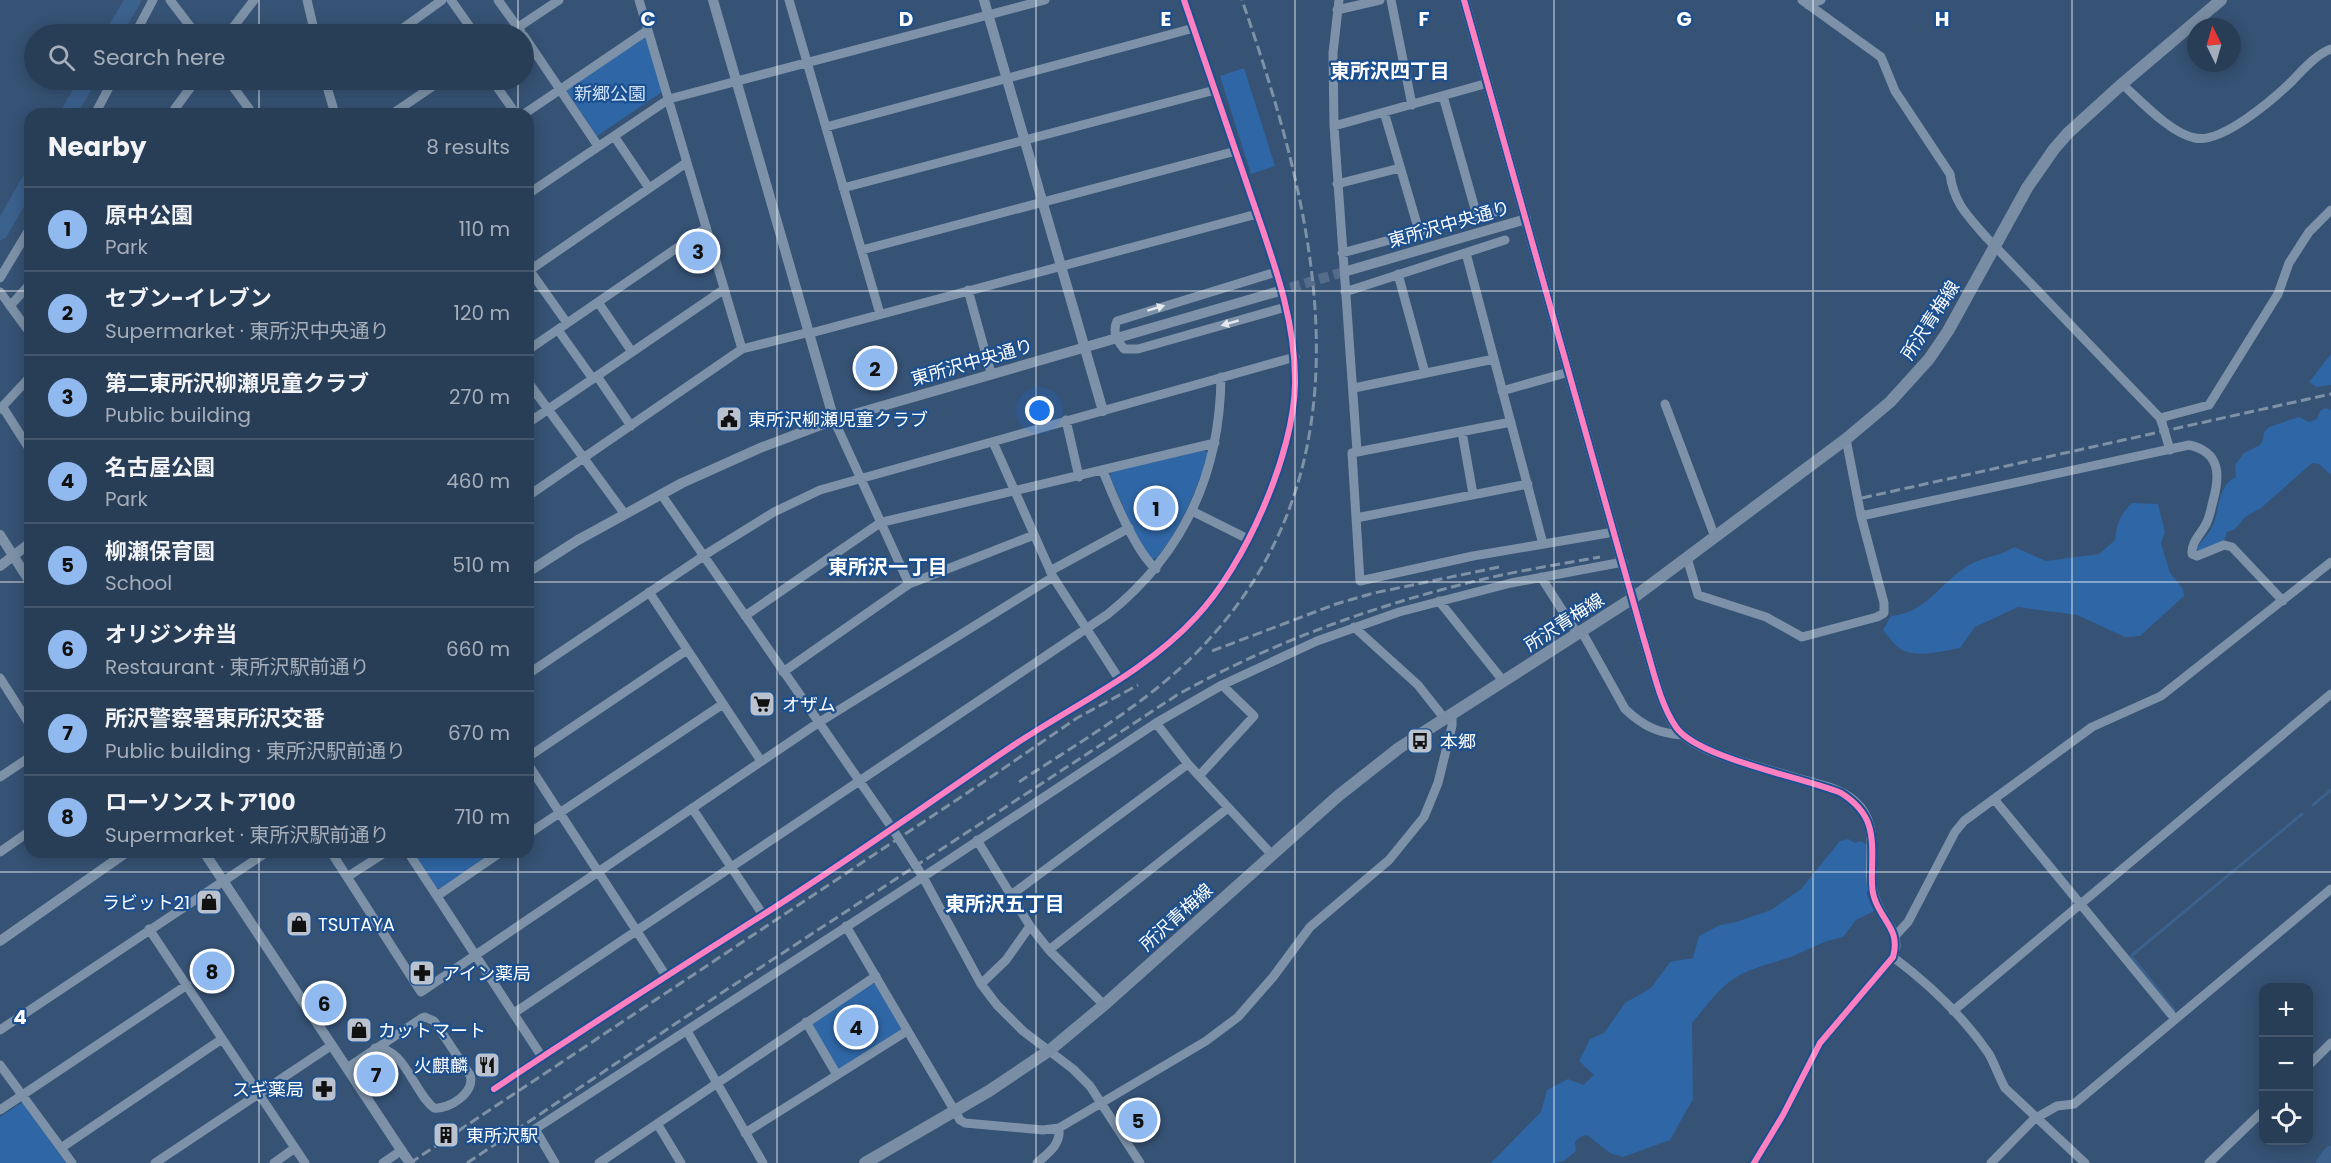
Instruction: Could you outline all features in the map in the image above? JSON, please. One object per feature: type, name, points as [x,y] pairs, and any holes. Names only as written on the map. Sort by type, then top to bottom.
[{"type":"main road","name":"所沢青梅線","points":[[865,1163],[954,1111],[1050,1050],[1374,766],[1633,598],[1846,440],[1890,402],[1929,359],[1961,310],[2032,179],[2054,149],[2068,133],[2122,84],[2221,0]]},
{"type":"street","points":[[140,24],[153,0]]},
{"type":"street","points":[[170,0],[188,24]]},
{"type":"street","points":[[236,24],[254,0]]},
{"type":"street","points":[[313,24],[308,4],[319,0]]},
{"type":"street","points":[[409,24],[442,0]]},
{"type":"street","points":[[450,0],[468,24]]},
{"type":"street","points":[[498,0],[515,24]]},
{"type":"street","points":[[532,24],[560,0]]},
{"type":"street","points":[[639,0],[742,349]]},
{"type":"street","points":[[713,0],[834,420],[909,584]]},
{"type":"street","points":[[790,0],[880,315]]},
{"type":"street","points":[[984,0],[1103,411]]},
{"type":"street","points":[[534,190],[669,99],[1045,0]]},
{"type":"street","points":[[494,1089],[666,975],[763,915],[1049,721],[1158,653],[1199,614],[1216,591],[1248,540],[1285,444],[1293,408],[1295,357],[1286,307],[1276,272],[1185,0]]},
{"type":"street","points":[[1339,0],[1333,53],[1334,126],[1357,451]]},
{"type":"street","points":[[1337,10],[1380,0]]},
{"type":"street","points":[[1391,0],[1412,105]]},
{"type":"street","points":[[1464,0],[1633,598],[1663,699],[1676,727],[1697,745],[1736,760],[1825,787],[1854,801],[1867,820],[1873,840],[1874,896],[1895,936],[1896,946],[1893,957],[1820,1043],[1783,1115],[1754,1163]]},
{"type":"street","points":[[1805,3],[1821,0]]},
{"type":"street","points":[[1805,3],[1881,57],[1895,91],[1950,174],[1952,188],[1960,208],[2161,421],[2170,450]]},
{"type":"street","points":[[826,127],[1194,28]]},
{"type":"street","points":[[533,108],[648,30]]},
{"type":"street","points":[[2122,84],[2176,130],[2194,138],[2203,139],[2223,133],[2246,117],[2278,94],[2315,59],[2331,49]]},
{"type":"street","points":[[534,51],[598,146]]},
{"type":"street","points":[[1334,126],[1488,83]]},
{"type":"street","points":[[98,108],[108,90]]},
{"type":"street","points":[[175,108],[189,90]]},
{"type":"street","points":[[235,90],[249,108]]},
{"type":"street","points":[[329,90],[332,108]]},
{"type":"street","points":[[401,108],[427,90]]},
{"type":"street","points":[[499,90],[512,108]]},
{"type":"street","points":[[843,188],[1215,90]]},
{"type":"street","points":[[1443,96],[1476,216]]},
{"type":"street","points":[[1384,112],[1419,231]]},
{"type":"street","points":[[614,136],[649,188]]},
{"type":"street","points":[[862,250],[1236,151]]},
{"type":"street","points":[[534,266],[686,163]]},
{"type":"street","points":[[1337,184],[1400,168]]},
{"type":"street","points":[[2161,421],[2209,405],[2278,294],[2289,263],[2309,232],[2331,210]]},
{"type":"street","points":[[1342,253],[1499,211]]},
{"type":"street","points":[[534,492],[742,349],[880,315],[1257,214]]},
{"type":"street","name":"東所沢中央通り","points":[[1347,271],[1526,219]]},
{"type":"street","points":[[534,346],[706,228]]},
{"type":"street","points":[[0,278],[24,238]]},
{"type":"street","points":[[1345,292],[1505,240]]},
{"type":"street","points":[[1466,253],[1543,544]]},
{"type":"street","points":[[1276,272],[1117,321],[1116,338],[1124,349],[1131,350],[1286,307]]},
{"type":"street","points":[[1398,274],[1425,373]]},
{"type":"street","points":[[534,276],[567,323]]},
{"type":"street","points":[[534,419],[723,290]]},
{"type":"street","points":[[968,290],[991,373]]},
{"type":"street","points":[[10,306],[24,291]]},
{"type":"street","name":"東所沢中央通り","points":[[534,568],[624,513],[661,494],[760,448],[834,420],[1276,291]]},
{"type":"street","points":[[0,292],[24,325]]},
{"type":"street","points":[[598,302],[632,352]]},
{"type":"street","points":[[558,330],[631,426]]},
{"type":"street","points":[[534,670],[704,556],[793,502],[820,490],[1295,357]]},
{"type":"street","points":[[1354,388],[1494,360]]},
{"type":"street","points":[[1502,391],[1569,372]]},
{"type":"street","points":[[514,1013],[860,782],[1134,593],[1156,569],[1178,537],[1204,484],[1219,423],[1221,377]]},
{"type":"street","points":[[24,383],[1,407],[24,441]]},
{"type":"street","points":[[534,390],[624,513]]},
{"type":"street","points":[[1665,404],[1715,537]]},
{"type":"street","points":[[1066,420],[1079,477]]},
{"type":"street","points":[[1511,422],[1352,453],[1360,581],[1438,563],[1614,532]]},
{"type":"street","points":[[1462,432],[1473,494]]},
{"type":"street","points":[[1687,558],[1698,595],[1766,617],[1802,637],[1884,613],[1884,603],[1861,516],[1846,440]]},
{"type":"street","points":[[993,442],[1052,574],[1119,679]]},
{"type":"street","points":[[745,616],[882,523],[1215,443]]},
{"type":"street","points":[[1861,516],[2189,445],[2199,447],[2208,454],[2218,472],[2219,480],[2207,523],[2193,546],[2192,554],[2197,556],[2224,545],[2232,547],[2283,602]]},
{"type":"street","points":[[1103,471],[1129,528],[1156,569]]},
{"type":"street","points":[[1356,518],[1528,484]]},
{"type":"street","points":[[661,494],[892,828],[923,877],[981,984],[997,1005],[1023,1031],[1082,1077],[1140,1163]]},
{"type":"street","points":[[1192,511],[1248,540]]},
{"type":"street","points":[[335,858],[421,992],[818,723],[1052,574],[1129,528]]},
{"type":"street","points":[[0,535],[24,572]]},
{"type":"street","points":[[783,672],[909,584],[1034,535]]},
{"type":"street","points":[[0,566],[24,548]]},
{"type":"street","points":[[555,1163],[535,1130],[1156,723],[1222,685],[1354,627],[1439,601],[1541,577],[1623,562]]},
{"type":"street","points":[[1895,936],[1908,922],[1955,832],[1974,813],[2092,727],[2161,696],[2331,562]]},
{"type":"street","points":[[1541,577],[1580,634],[1625,709],[1649,729],[1659,733],[1684,735]]},
{"type":"street","points":[[649,592],[761,761]]},
{"type":"street","points":[[1439,601],[1504,682]]},
{"type":"street","points":[[846,926],[960,1120],[965,1123],[1043,1130],[1059,1128],[1206,1041],[1238,1017],[1273,977],[1310,927],[1389,860],[1424,817],[1434,793],[1452,726],[1448,716],[1418,685],[1354,627]]},
{"type":"street","points":[[534,753],[687,650]]},
{"type":"street","points":[[0,678],[4,693],[24,718]]},
{"type":"street","points":[[1199,777],[1254,716],[1222,685]]},
{"type":"street","points":[[1953,1011],[2331,694]]},
{"type":"street","points":[[534,830],[723,704]]},
{"type":"street","points":[[1156,723],[1199,777],[1272,855]]},
{"type":"street","points":[[0,777],[24,761]]},
{"type":"street","points":[[1011,895],[1188,764]]},
{"type":"street","points":[[534,773],[666,975]]},
{"type":"street","points":[[1994,799],[2175,1019]]},
{"type":"street","points":[[692,808],[763,915]]},
{"type":"street","points":[[1049,950],[1228,808]]},
{"type":"street","points":[[0,852],[24,835]]},
{"type":"street","points":[[977,840],[1030,926],[1049,950],[1104,1005]]},
{"type":"street","points":[[0,941],[118,858]]},
{"type":"street","points":[[208,858],[406,1156],[383,1163]]},
{"type":"street","points":[[0,1029],[149,928],[258,858]]},
{"type":"street","points":[[347,877],[377,858]]},
{"type":"street","points":[[412,858],[542,1057]]},
{"type":"street","points":[[437,896],[491,858]]},
{"type":"street","points":[[1991,1163],[2037,1116],[2057,1106],[2074,1104],[2331,889]]},
{"type":"street","points":[[981,984],[1006,960],[1030,926]]},
{"type":"street","points":[[149,928],[305,1163]]},
{"type":"street","points":[[1893,957],[1928,983],[1972,1032],[1990,1057],[2005,1088],[2085,1163]]},
{"type":"street","points":[[600,1163],[876,976]]},
{"type":"street","points":[[0,1110],[187,985]]},
{"type":"street","points":[[347,1068],[375,1048],[422,1018],[430,1018],[470,1075],[472,1080],[470,1088],[446,1107],[434,1108],[394,1054],[382,1048],[375,1048]]},
{"type":"street","points":[[806,1023],[837,1075]]},
{"type":"street","points":[[687,1031],[762,1163]]},
{"type":"street","points":[[745,1133],[907,1031]]},
{"type":"street","points":[[61,1148],[222,1039]]},
{"type":"street","points":[[2313,1061],[2331,1043]]},
{"type":"street","points":[[155,1163],[332,1045]]},
{"type":"street","points":[[0,1065],[72,1163]]},
{"type":"street","points":[[2209,1163],[2259,1115]]},
{"type":"street","points":[[658,1125],[681,1163]]},
{"type":"street","points":[[1037,1163],[1057,1144],[1059,1128]]},
{"type":"street","points":[[274,1163],[296,1148]]},
{"type":"green space","name":"新郷公園","points":[[642,37],[646,38],[662,92],[597,136],[566,90]]},
{"type":"green space","points":[[1244,68],[1275,166],[1251,174],[1220,76]]},
{"type":"green space","points":[[2331,354],[2331,385],[2316,387],[2309,382]]},
{"type":"green space","points":[[2325,408],[2331,410],[2331,475],[2319,464],[2312,463],[2261,508],[2245,517],[2235,529],[2227,532],[2223,543],[2199,552],[2196,549],[2211,529],[2222,493],[2230,481],[2236,477],[2235,465],[2244,453],[2260,445],[2264,432],[2269,427],[2299,417],[2309,422],[2317,419],[2320,411]]},
{"type":"green space","points":[[1204,450],[1208,453],[1187,508],[1174,534],[1157,558],[1151,559],[1132,527],[1110,476],[1111,472]]},
{"type":"green space","points":[[2132,503],[2158,504],[2165,532],[2161,543],[2170,573],[2183,589],[2184,596],[2140,636],[2125,637],[2077,615],[2018,607],[1975,627],[1960,648],[1946,651],[1920,654],[1905,651],[1899,648],[1883,630],[1891,616],[1915,609],[1971,564],[2014,547],[2046,561],[2099,554],[2115,540],[2120,520]]},
{"type":"green space","points":[[1848,839],[1855,843],[1861,841],[1867,845],[1867,895],[1874,911],[1856,920],[1843,937],[1744,973],[1731,981],[1713,998],[1692,1023],[1693,1099],[1670,1140],[1623,1157],[1610,1153],[1587,1135],[1575,1142],[1576,1151],[1564,1161],[1491,1163],[1541,1112],[1547,1090],[1568,1079],[1583,1085],[1594,1075],[1579,1061],[1590,1039],[1604,1033],[1625,1003],[1651,988],[1670,962],[1693,958],[1699,936],[1720,925],[1771,910],[1801,889],[1840,841]]},
{"type":"green space","points":[[417,858],[485,858],[441,889],[437,888]]},
{"type":"green space","points":[[870,984],[875,984],[901,1028],[900,1032],[840,1070],[836,1069],[811,1026],[812,1022]]},
{"type":"green space","points":[[22,1102],[66,1163],[0,1163],[0,1117]]},
{"type":"waterway","points":[[119,24],[133,0]]},
{"type":"waterway","points":[[72,108],[82,90]]},
{"type":"waterway","points":[[0,232],[24,190]]},
{"type":"waterway","points":[[2313,805],[2331,790]]},
{"type":"waterway","points":[[2174,1010],[2131,956],[2302,814]]},
{"type":"waterway","points":[[2324,1163],[2331,1154]]},
{"type":"tunnel","points":[[1276,292],[1347,271]]},
{"type":"railway","points":[[1019,782],[1136,704],[1180,669],[1200,649],[1256,577],[1293,500],[1312,419],[1316,336],[1309,251],[1292,166],[1269,82],[1242,0]]},
{"type":"railway","points":[[1862,498],[2331,394]]},
{"type":"railway","points":[[467,1163],[723,992],[1177,695],[1250,658],[1326,626],[1365,613],[1484,579],[1600,557]]},
{"type":"railway","points":[[1212,651],[1336,604],[1374,593],[1499,567]]},
{"type":"railway","points":[[410,1163],[1077,718],[1138,685]]},
{"type":"cycle path","points":[[494,1089],[822,876],[1029,735],[1130,673],[1153,656],[1196,617],[1232,568],[1264,507],[1286,443],[1295,384],[1294,359],[1287,310],[1274,263],[1184,0]]},
{"type":"cycle path","points":[[1464,0],[1644,640],[1661,696],[1670,717],[1676,727],[1688,738],[1705,748],[1752,766],[1841,793],[1859,808],[1869,825],[1872,845],[1873,894],[1892,932],[1895,947],[1893,957],[1820,1043],[1783,1115],[1754,1163]]},
{"type":"place","name":"第二東所沢柳瀬児童クラブ","points":[[698,251]]},
{"type":"place","name":"セブン-イレブン","points":[[875,368]]},
{"type":"place","name":"東所沢柳瀬児童クラブ","points":[[729,419]]},
{"type":"place","name":"原中公園","points":[[1156,508]]},
{"type":"place","name":"オザム","points":[[762,704]]},
{"type":"place","name":"本郷","points":[[1420,741]]},
{"type":"place","name":"ラビット21","points":[[209,902]]},
{"type":"place","name":"TSUTAYA","points":[[299,924]]},
{"type":"place","name":"ローソンストア100","points":[[212,971]]},
{"type":"place","name":"アイン薬局","points":[[422,973]]},
{"type":"place","name":"オリジン弁当","points":[[324,1003]]},
{"type":"place","name":"名古屋公園","points":[[856,1027]]},
{"type":"place","name":"カットマート","points":[[359,1030]]},
{"type":"place","name":"火麒麟","points":[[487,1065]]},
{"type":"place","name":"所沢警察署東所沢交番","points":[[376,1074]]},
{"type":"place","name":"スギ薬局","points":[[324,1089]]},
{"type":"place","name":"柳瀬保育園","points":[[1138,1120]]},
{"type":"place","name":"東所沢駅","points":[[446,1135]]},
{"type":"district","name":"東所沢四丁目","points":[[1390,71]]},
{"type":"district","name":"東所沢一丁目","points":[[888,567]]},
{"type":"district","name":"東所沢五丁目","points":[[1005,904]]}]
